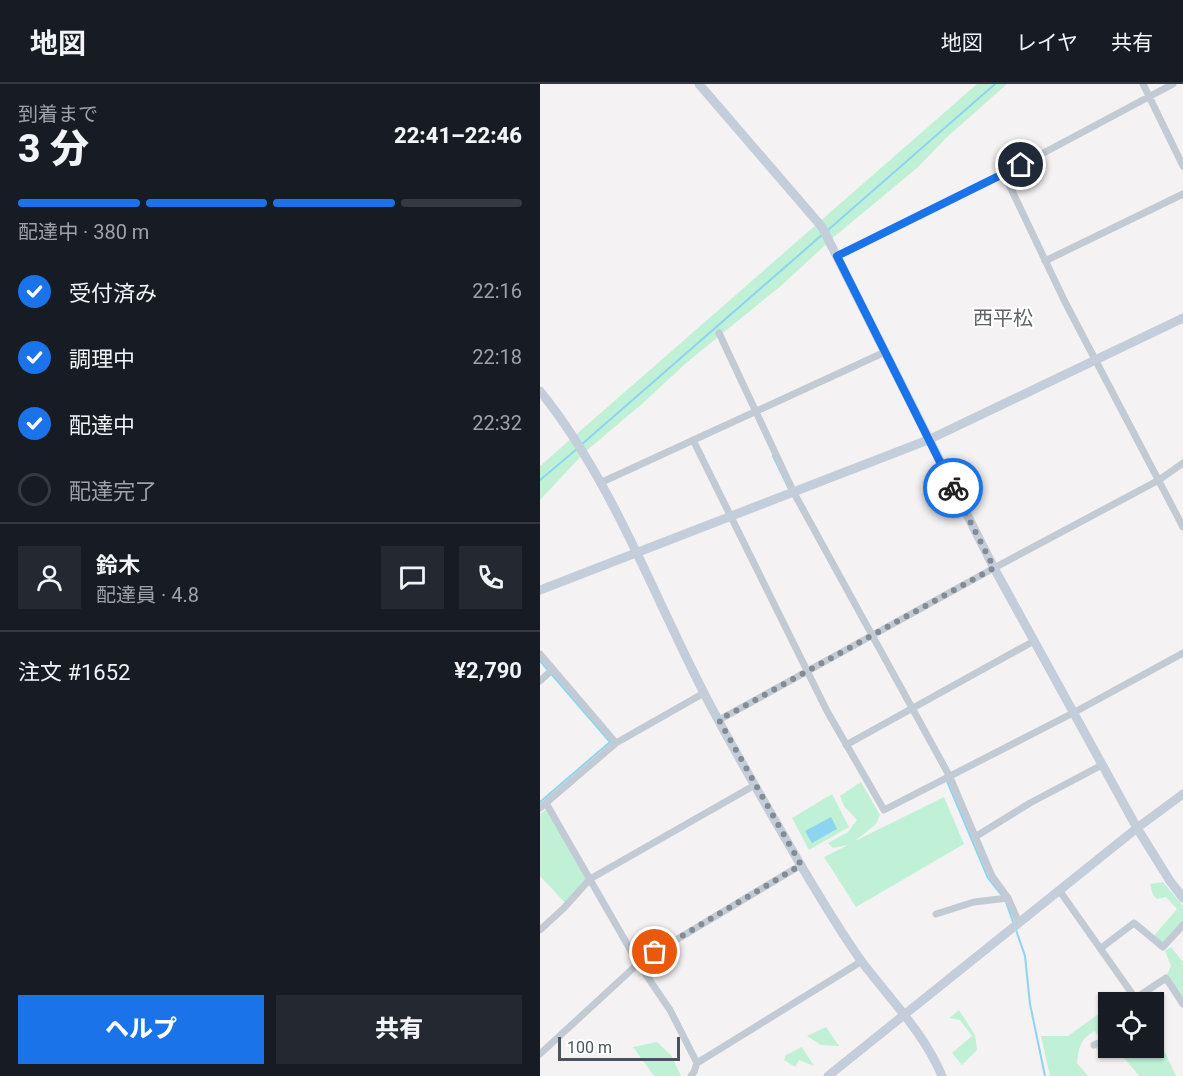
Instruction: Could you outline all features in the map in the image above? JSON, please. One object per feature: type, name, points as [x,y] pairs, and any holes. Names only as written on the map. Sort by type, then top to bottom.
[{"type":"street","points":[[699,84],[822,227],[994,568],[1137,828],[1183,898]]},
{"type":"street","points":[[1143,84],[1183,166]]},
{"type":"street","points":[[837,256],[1004,174],[1173,84]]},
{"type":"street","points":[[1004,174],[1095,361],[1183,527]]},
{"type":"street","points":[[1045,261],[1183,195]]},
{"type":"street","points":[[540,591],[928,440],[1183,318]]},
{"type":"street","points":[[719,333],[794,493],[950,777],[992,876],[1008,898],[1019,923]]},
{"type":"street","points":[[600,483],[885,352]]},
{"type":"street","points":[[540,391],[566,424],[600,483],[704,693],[801,865],[862,961],[905,1015],[937,1063],[942,1076]]},
{"type":"street","points":[[693,440],[807,671],[884,810],[1073,713],[1183,653]]},
{"type":"street","points":[[719,720],[1159,480],[1183,463]]},
{"type":"street","points":[[846,745],[1034,640]]},
{"type":"street","points":[[540,654],[616,743]]},
{"type":"street","points":[[540,681],[553,669]]},
{"type":"street","points":[[694,1075],[697,1063],[670,1010],[638,963],[590,879],[543,805],[616,743],[704,693]]},
{"type":"street","points":[[975,837],[1030,803],[1102,765]]},
{"type":"street","points":[[540,930],[590,879],[755,785]]},
{"type":"street","points":[[828,1076],[1137,828],[1183,794]]},
{"type":"street","points":[[540,1054],[638,963],[801,865]]},
{"type":"street","points":[[1059,890],[1131,992]]},
{"type":"street","points":[[936,914],[974,902],[1008,898]]},
{"type":"street","points":[[1101,948],[1134,923],[1163,947],[1183,926]]},
{"type":"street","points":[[697,1063],[862,961]]},
{"type":"street","points":[[1148,992],[1166,978],[1183,1004]]},
{"type":"street","points":[[1094,1045],[1098,1043]]},
{"type":"green space","points":[[977,84],[1007,84],[946,138],[917,168],[835,236],[783,284],[685,364],[585,452],[540,500],[540,466]]},
{"type":"green space","points":[[861,782],[880,815],[876,824],[855,841],[944,797],[964,844],[856,907],[824,857],[848,845],[833,848],[828,843],[848,832],[857,820],[844,806],[840,796]]},
{"type":"green space","points":[[832,794],[849,827],[809,850],[792,818]]},
{"type":"green space","points":[[549,808],[590,879],[567,905],[540,876],[540,814]]},
{"type":"green space","points":[[1163,882],[1183,906],[1183,926],[1163,947],[1152,938],[1177,909],[1166,897],[1157,899],[1153,895],[1150,884]]},
{"type":"green space","points":[[1171,947],[1183,962],[1183,1004],[1166,977],[1171,966],[1165,951]]},
{"type":"green space","points":[[959,1010],[975,1035],[977,1050],[962,1065],[952,1053],[972,1036],[960,1020],[949,1018]]},
{"type":"green space","points":[[1098,1016],[1098,1035],[1094,1031],[1089,1034],[1083,1041],[1078,1057],[1077,1063],[1088,1076],[1050,1076],[1041,1036],[1068,1036]]},
{"type":"green space","points":[[826,1027],[839,1046],[821,1045],[807,1036]]},
{"type":"green space","points":[[657,1042],[671,1055],[681,1076],[654,1076],[633,1047]]},
{"type":"green space","points":[[802,1047],[814,1066],[799,1060],[795,1067],[784,1060],[786,1055]]},
{"type":"green space","points":[[1164,1050],[1176,1076],[1139,1076],[1124,1058],[1164,1058]]},
{"type":"water","points":[[831,817],[837,829],[812,843],[805,831]]},
{"type":"waterway","points":[[828,230],[995,84]]},
{"type":"waterway","points":[[581,445],[823,234]]},
{"type":"waterway","points":[[540,480],[577,449]]},
{"type":"waterway","points":[[773,456],[790,491]]},
{"type":"waterway","points":[[540,661],[610,742],[540,802]]},
{"type":"waterway","points":[[947,781],[988,878],[1003,897]]},
{"type":"waterway","points":[[1006,902],[1013,922]]},
{"type":"waterway","points":[[1016,930],[1025,956],[1030,1004],[1045,1076]]},
{"type":"way so far","points":[[655,952],[801,865],[719,720],[994,568],[953,488]]},
{"type":"district","name":"西平松","points":[[1003,318]]},
{"type":"route","points":[[953,488],[837,256],[1021,165]]}]
